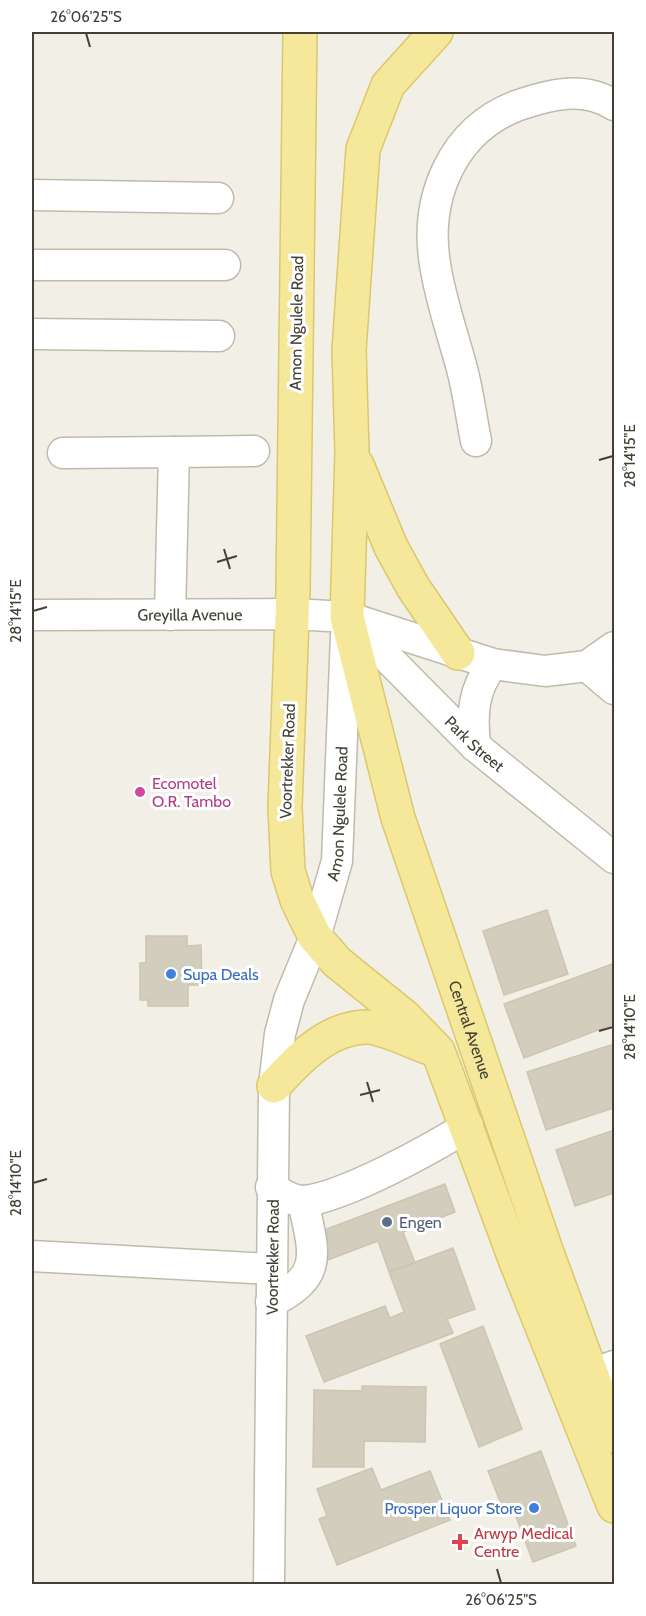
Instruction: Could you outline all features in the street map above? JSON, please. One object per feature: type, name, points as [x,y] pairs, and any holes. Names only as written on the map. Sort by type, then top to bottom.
[{"type":"main road","name":"Amon Ngulele Road","points":[[292,614],[300,32]]},
{"type":"main road","points":[[347,617],[352,452],[349,350],[363,149],[388,85],[436,32]]},
{"type":"main road","points":[[352,452],[391,547],[413,587],[458,653]]},
{"type":"main road","name":"Voortrekker Road","points":[[292,614],[285,807],[288,861],[297,900],[315,937],[337,962],[404,1016],[438,1051],[468,1126],[515,1259],[594,1388]]},
{"type":"main road","name":"Central Avenue","points":[[347,617],[398,818],[594,1388],[615,1436]]},
{"type":"main road","points":[[274,1086],[300,1056],[320,1043],[347,1031],[370,1027],[438,1051]]},
{"type":"main road","name":"Central Avenue","points":[[594,1388],[615,1506]]},
{"type":"street","points":[[476,441],[463,371],[435,263],[435,218],[444,173],[463,145],[495,114],[539,98],[568,92],[603,98],[615,105]]},
{"type":"street","points":[[32,195],[218,198]]},
{"type":"street","points":[[32,265],[225,265]]},
{"type":"street","points":[[32,334],[219,336]]},
{"type":"street","points":[[63,453],[254,451]]},
{"type":"street","points":[[170,615],[174,452]]},
{"type":"street","name":"Greyilla Avenue","points":[[32,615],[292,614],[347,617],[493,664],[545,671],[587,666]]},
{"type":"street","name":"Park Street","points":[[347,617],[475,746],[615,858]]},
{"type":"street","name":"Amon Ngulele Road","points":[[315,937],[336,861],[347,617]]},
{"type":"street","points":[[615,647],[587,666],[615,689]]},
{"type":"street","points":[[475,746],[474,699],[480,683],[493,664]]},
{"type":"street","name":"Voortrekker Road","points":[[269,1584],[271,1187],[274,1086],[280,1034],[289,1000],[315,937]]},
{"type":"street","points":[[271,1187],[289,1198],[303,1201],[338,1191],[434,1146],[468,1126]]},
{"type":"street","points":[[271,1302],[289,1293],[308,1276],[312,1261],[303,1201]]},
{"type":"street","points":[[32,1256],[271,1269]]},
{"type":"building","points":[[547,910],[568,974],[504,995],[483,931]]},
{"type":"building","name":"Supa Deals","points":[[146,936],[187,936],[187,946],[201,945],[202,985],[188,985],[188,1006],[148,1006],[148,1000],[140,1000],[140,963],[146,963]]},
{"type":"building","points":[[612,964],[614,1024],[524,1058],[504,1004]]},
{"type":"building","points":[[614,1044],[614,1108],[546,1130],[527,1072]]},
{"type":"building","points":[[614,1130],[614,1193],[575,1206],[556,1150]]},
{"type":"building","name":"Engen","points":[[445,1184],[455,1212],[403,1232],[415,1263],[389,1272],[378,1241],[325,1261],[314,1234]]},
{"type":"building","points":[[453,1248],[475,1309],[447,1319],[453,1333],[324,1382],[306,1336],[385,1306],[390,1318],[404,1312],[389,1272]]},
{"type":"building","points":[[483,1326],[522,1429],[479,1447],[440,1344]]},
{"type":"building","points":[[362,1386],[426,1387],[425,1442],[364,1441],[364,1467],[313,1467],[314,1390],[362,1391]]},
{"type":"building","name":"Prosper Liquor Store","points":[[541,1451],[576,1546],[533,1562],[514,1511],[501,1504],[488,1471]]},
{"type":"building","points":[[372,1468],[381,1490],[430,1471],[450,1520],[337,1565],[319,1519],[327,1516],[317,1489]]},
{"type":"place","name":"Ecomotel O.R. Tambo","points":[[140,792]]},
{"type":"place","name":"Supa Deals","points":[[171,974]]},
{"type":"place","name":"Engen","points":[[387,1222]]},
{"type":"place","name":"Prosper Liquor Store","points":[[534,1508]]},
{"type":"place","name":"Arwyp Medical Centre","points":[[460,1542]]}]
